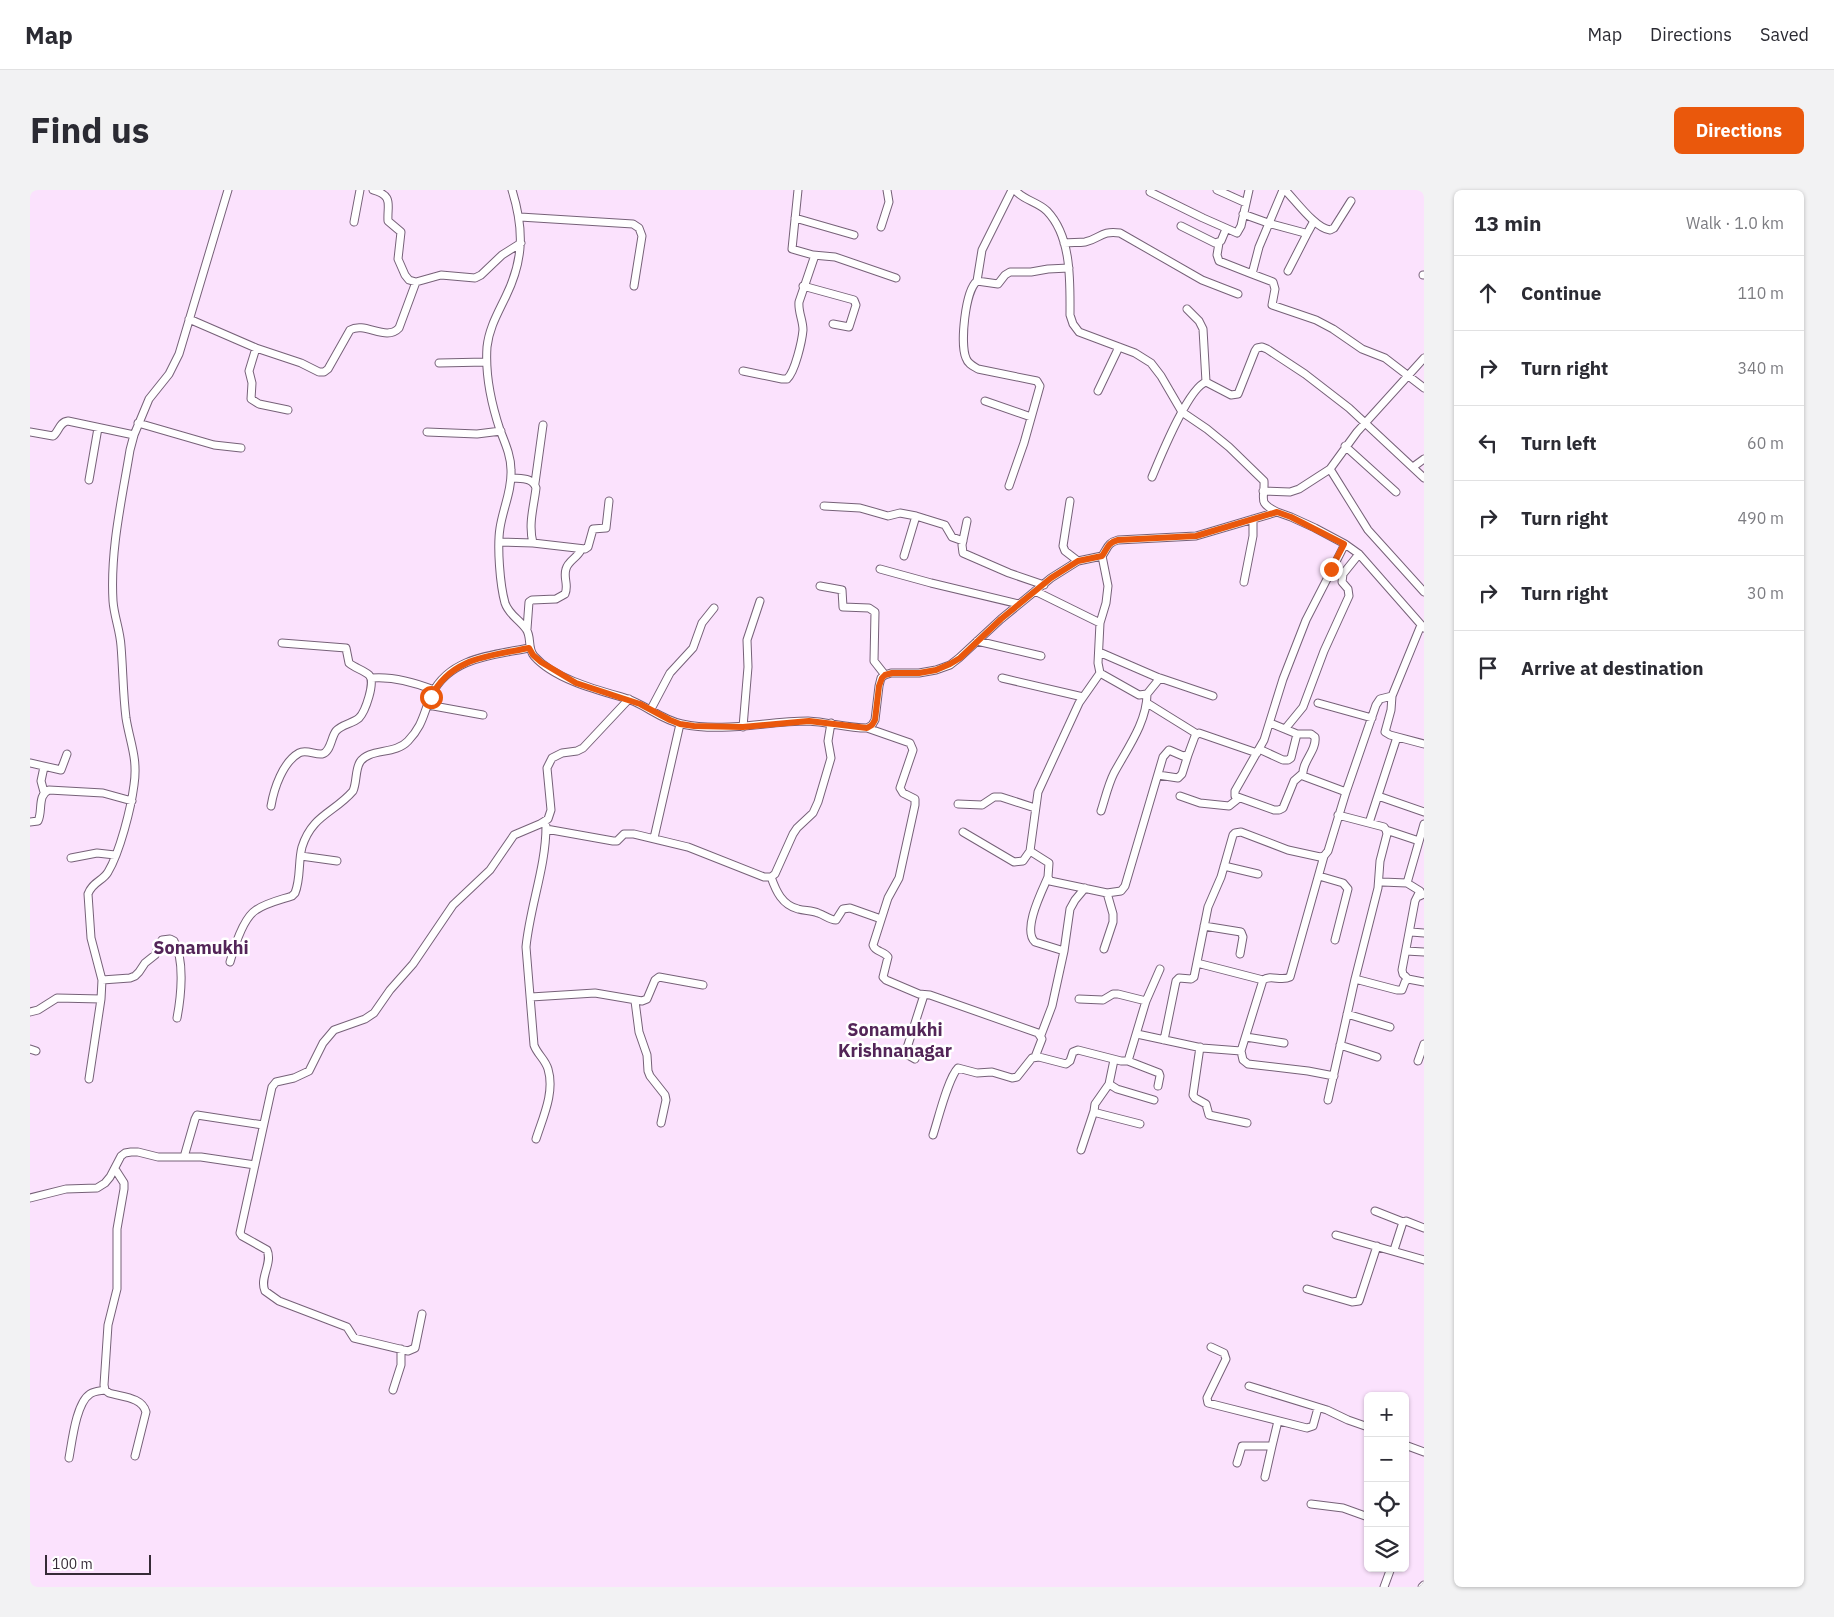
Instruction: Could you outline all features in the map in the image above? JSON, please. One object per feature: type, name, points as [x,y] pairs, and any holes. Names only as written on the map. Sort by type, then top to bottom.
[{"type":"street","points":[[89,1080],[102,980],[91,938],[88,894],[90,887],[106,875],[115,855],[132,801],[136,768],[126,720],[121,644],[113,602],[113,574],[125,479],[138,423],[149,400],[169,374],[179,354],[228,190]]},
{"type":"street","points":[[354,222],[360,190]]},
{"type":"street","points":[[374,190],[386,196],[389,202],[388,221],[401,232],[398,258],[405,276],[409,280],[416,282],[441,275],[475,278],[481,275],[502,255],[521,243]]},
{"type":"street","points":[[512,190],[520,216],[521,243],[515,274],[490,332],[486,362],[490,390],[510,459],[511,478],[508,501],[500,529],[499,542],[505,604],[510,614],[527,629]]},
{"type":"street","points":[[798,190],[792,249],[813,255],[835,257],[896,278]]},
{"type":"street","points":[[881,227],[889,202],[887,190]]},
{"type":"street","points":[[1009,486],[1024,443],[1040,386],[1037,381],[978,368],[966,360],[964,324],[973,285],[977,282],[980,257],[984,245],[1013,190],[1042,206],[1055,221],[1067,251],[1070,315],[1073,324],[1079,332],[1135,353],[1151,363],[1161,376],[1182,412],[1230,447],[1264,481],[1263,502],[1277,512],[1291,517],[1344,544],[1359,554],[1422,626],[1392,696],[1391,710],[1385,732],[1396,737],[1424,744]]},
{"type":"street","points":[[1217,190],[1246,203]]},
{"type":"street","points":[[1150,192],[1236,233],[1239,230],[1249,190]]},
{"type":"street","points":[[1252,274],[1268,223],[1284,190],[1325,230],[1334,228],[1351,201]]},
{"type":"street","points":[[1243,214],[1268,223],[1308,232]]},
{"type":"street","points":[[520,216],[633,224],[639,228],[642,236],[634,286]]},
{"type":"street","points":[[795,218],[854,235]]},
{"type":"street","points":[[1288,271],[1314,221]]},
{"type":"street","points":[[1181,226],[1211,242],[1219,243]]},
{"type":"street","points":[[1226,229],[1216,254],[1219,261],[1273,282],[1275,289],[1272,305],[1316,320],[1334,329],[1362,349],[1385,358],[1424,388]]},
{"type":"street","points":[[1064,242],[1084,242],[1092,240],[1103,233],[1120,233],[1202,280],[1238,294]]},
{"type":"street","points":[[743,372],[782,379],[787,379],[791,376],[802,335],[802,323],[798,307],[813,255]]},
{"type":"street","points":[[977,282],[1000,284],[1005,275],[1010,272],[1069,268]]},
{"type":"street","points":[[189,320],[256,348],[290,359],[319,372],[324,372],[328,369],[350,330],[360,327],[389,334],[395,333],[399,328],[416,282]]},
{"type":"street","points":[[803,286],[854,300],[856,305],[849,327],[832,324]]},
{"type":"street","points":[[1187,309],[1199,321],[1202,329],[1206,382]]},
{"type":"street","points":[[1098,391],[1119,347]]},
{"type":"street","points":[[1206,382],[1231,395],[1238,394],[1255,351],[1257,348],[1262,347],[1267,349],[1305,374],[1349,408],[1424,478]]},
{"type":"street","points":[[256,348],[249,371],[252,383],[251,398],[259,404],[288,410]]},
{"type":"street","points":[[1263,491],[1290,492],[1299,489],[1330,469],[1345,446],[1424,358]]},
{"type":"street","points":[[439,363],[486,362]]},
{"type":"street","points":[[1152,477],[1182,412],[1199,387],[1206,382]]},
{"type":"street","points":[[985,400],[1031,417]]},
{"type":"street","points":[[30,432],[53,436],[62,424],[68,421],[134,435]]},
{"type":"street","points":[[138,423],[214,445],[241,448]]},
{"type":"street","points":[[534,543],[530,532],[543,425]]},
{"type":"street","points":[[89,480],[98,428]]},
{"type":"street","points":[[427,432],[477,434],[501,431]]},
{"type":"street","points":[[1345,446],[1396,492]]},
{"type":"street","points":[[1413,467],[1424,458]]},
{"type":"street","points":[[1330,469],[1368,530],[1424,592]]},
{"type":"street","points":[[511,478],[530,480],[535,483]]},
{"type":"street","points":[[609,501],[606,528],[593,529],[588,546],[581,550],[578,556],[566,567],[565,576],[567,584],[565,594],[556,599],[532,600],[529,602],[527,629],[529,648],[533,655],[541,662],[576,683],[629,699],[680,724],[743,727],[809,721],[867,728],[910,743],[914,750],[900,788],[903,793],[915,799],[915,805],[899,878],[888,898],[873,945],[876,950],[885,953],[888,957],[883,977],[886,980],[924,995],[935,996],[1041,1035]]},
{"type":"street","points":[[1070,501],[1063,546],[1065,551],[1078,561]]},
{"type":"street","points":[[824,506],[860,508],[888,516],[900,513],[916,516],[945,525],[952,537],[963,541]]},
{"type":"street","points":[[1148,694],[1139,695],[1100,673],[1098,668],[1100,623],[1108,592],[1102,556],[1107,546],[1111,542],[1118,540],[1196,536],[1277,512]]},
{"type":"street","points":[[904,556],[916,516]]},
{"type":"street","points":[[1244,582],[1253,536],[1253,519]]},
{"type":"street","points":[[967,521],[963,553],[1044,584]]},
{"type":"street","points":[[499,542],[534,543],[581,550]]},
{"type":"street","points":[[1270,723],[1297,734],[1311,734],[1315,736],[1316,742],[1302,774],[1294,780],[1283,808],[1279,810],[1239,798],[1235,796],[1235,791],[1258,751],[1270,723],[1283,679],[1306,620],[1344,544]]},
{"type":"street","points":[[1285,729],[1303,707],[1324,651],[1349,596],[1348,589],[1342,582],[1343,574],[1359,554]]},
{"type":"street","points":[[867,728],[875,720],[879,686],[885,675],[892,673],[919,673],[936,670],[950,664],[960,658],[1019,604],[1044,584],[1078,561],[1102,556]]},
{"type":"street","points":[[880,569],[1019,604]]},
{"type":"street","points":[[820,586],[842,590],[843,607],[869,608],[875,612],[874,661],[885,675]]},
{"type":"street","points":[[1035,591],[1100,623]]},
{"type":"street","points":[[743,727],[748,667],[748,640],[760,601]]},
{"type":"street","points":[[651,709],[670,673],[693,648],[702,623],[714,608]]},
{"type":"street","points":[[977,641],[1041,656]]},
{"type":"street","points":[[282,643],[346,648],[349,663],[371,678],[388,678],[415,683],[434,690]]},
{"type":"street","points":[[230,962],[238,940],[252,913],[295,893],[302,847],[313,826],[326,812],[348,797],[353,791],[356,785],[357,770],[363,758],[402,747],[420,727],[434,690],[448,674],[463,663],[529,648]]},
{"type":"street","points":[[1099,652],[1159,678],[1213,696]]},
{"type":"street","points":[[963,832],[1014,862],[1023,860],[1030,852],[1038,792],[1083,697],[1100,673]]},
{"type":"street","points":[[270,806],[276,784],[288,764],[304,751],[322,754],[327,751],[337,730],[360,716],[370,691],[371,678]]},
{"type":"street","points":[[1002,678],[1083,697]]},
{"type":"street","points":[[1101,811],[1112,778],[1137,731],[1148,703],[1148,694],[1159,678]]},
{"type":"street","points":[[1197,963],[1263,980],[1269,977],[1284,980],[1290,978],[1324,856],[1328,851],[1372,718],[1380,700],[1392,696]]},
{"type":"street","points":[[536,1139],[550,1086],[548,1067],[536,1051],[534,1044],[526,947],[546,851],[546,821],[551,810],[547,768],[549,762],[557,755],[577,752],[584,748],[629,699]]},
{"type":"street","points":[[1148,703],[1197,734],[1203,734],[1283,760],[1291,758],[1297,734]]},
{"type":"street","points":[[1318,703],[1372,718]]},
{"type":"street","points":[[428,705],[483,715]]},
{"type":"street","points":[[546,829],[608,841],[617,841],[624,834],[628,833],[654,838],[688,847],[764,877],[771,877],[775,874],[793,834],[813,813],[818,802],[831,758],[828,741],[831,723]]},
{"type":"street","points":[[654,838],[680,724]]},
{"type":"street","points":[[1158,775],[1178,778],[1182,774],[1197,734]]},
{"type":"street","points":[[1369,823],[1396,737]]},
{"type":"street","points":[[1048,877],[1054,883],[1107,892],[1121,890],[1124,886],[1164,757],[1169,750],[1183,756],[1188,755]]},
{"type":"street","points":[[30,762],[60,770],[67,754]]},
{"type":"street","points":[[30,822],[38,821],[40,818],[44,792],[41,781],[44,767]]},
{"type":"street","points":[[1302,774],[1346,792]]},
{"type":"street","points":[[44,792],[58,790],[103,793],[132,801]]},
{"type":"street","points":[[1180,796],[1200,803],[1229,806],[1239,798]]},
{"type":"street","points":[[1378,796],[1424,812]]},
{"type":"street","points":[[958,804],[982,805],[994,797],[1001,797],[1035,808]]},
{"type":"street","points":[[1338,816],[1369,823],[1419,841]]},
{"type":"street","points":[[422,1314],[415,1348],[413,1350],[401,1349],[354,1338],[347,1327],[279,1301],[265,1291],[263,1285],[269,1258],[268,1250],[242,1236],[240,1233],[272,1087],[276,1082],[304,1074],[311,1067],[330,1033],[340,1027],[365,1019],[374,1013],[390,990],[413,964],[453,905],[490,870],[514,835],[546,821]]},
{"type":"street","points":[[1407,883],[1424,824]]},
{"type":"street","points":[[1328,1100],[1378,888],[1379,868],[1386,830]]},
{"type":"street","points":[[1164,1040],[1176,980],[1179,978],[1191,979],[1194,976],[1208,907],[1221,877],[1231,838],[1235,833],[1247,834],[1288,850],[1320,857],[1324,856]]},
{"type":"street","points":[[1030,852],[1049,862],[1048,877],[1034,908],[1031,935],[1035,942],[1064,951]]},
{"type":"street","points":[[71,858],[97,853],[115,855]]},
{"type":"street","points":[[301,856],[337,861]]},
{"type":"street","points":[[1224,866],[1258,874]]},
{"type":"street","points":[[1319,876],[1343,883],[1348,888],[1335,940]]},
{"type":"street","points":[[771,877],[776,892],[780,897],[797,909],[816,912],[831,920],[836,920],[843,909],[850,908],[881,919]]},
{"type":"street","points":[[1382,882],[1407,883],[1420,891],[1421,896],[1402,970],[1408,979],[1424,982]]},
{"type":"street","points":[[933,1135],[950,1084],[958,1068],[977,1073],[992,1072],[1008,1077],[1017,1077],[1030,1060],[1035,1057],[1042,1039],[1041,1035],[1051,1012],[1072,904],[1086,888]]},
{"type":"street","points":[[1104,949],[1113,922],[1113,914],[1107,892]]},
{"type":"street","points":[[1204,926],[1241,932],[1243,937],[1240,954]]},
{"type":"street","points":[[1411,932],[1424,933]]},
{"type":"street","points":[[102,980],[135,976],[140,972],[144,963],[154,955],[162,940],[170,939],[174,941],[178,951],[182,984],[177,1018]]},
{"type":"street","points":[[1406,951],[1424,952]]},
{"type":"street","points":[[1128,1061],[1146,1001],[1160,969]]},
{"type":"street","points":[[531,997],[595,993],[635,1001],[647,999],[655,980],[659,977],[703,985]]},
{"type":"street","points":[[1355,979],[1400,991],[1408,979]]},
{"type":"street","points":[[1263,980],[1241,1051],[1243,1060],[1248,1064],[1334,1076]]},
{"type":"street","points":[[1079,999],[1103,1000],[1113,994],[1118,994],[1146,1001]]},
{"type":"street","points":[[916,1059],[906,1051],[924,995]]},
{"type":"street","points":[[30,1012],[38,1010],[57,998],[101,999]]},
{"type":"street","points":[[635,1001],[639,1032],[647,1055],[648,1071],[665,1095],[666,1100],[661,1123]]},
{"type":"street","points":[[1347,1014],[1390,1027]]},
{"type":"street","points":[[1137,1034],[1200,1047],[1241,1051]]},
{"type":"street","points":[[1246,1037],[1284,1043]]},
{"type":"street","points":[[1418,1061],[1424,1044]]},
{"type":"street","points":[[1340,1046],[1377,1057]]},
{"type":"street","points":[[1200,1047],[1193,1095],[1206,1104],[1208,1116],[1247,1123]]},
{"type":"street","points":[[1035,1057],[1066,1064],[1070,1061],[1073,1052],[1078,1050],[1114,1060],[1128,1061],[1159,1073],[1158,1086]]},
{"type":"street","points":[[1081,1150],[1095,1104],[1108,1084],[1114,1060]]},
{"type":"street","points":[[1108,1084],[1117,1089],[1154,1100]]},
{"type":"street","points":[[1094,1111],[1140,1124]]},
{"type":"street","points":[[184,1157],[197,1116],[263,1125]]},
{"type":"street","points":[[30,1198],[66,1189],[97,1188],[105,1183],[121,1156],[131,1152],[138,1152],[158,1158],[210,1158],[255,1165]]},
{"type":"street","points":[[115,1169],[124,1183],[124,1189],[117,1229],[117,1289],[106,1337],[104,1384],[108,1394],[139,1401],[144,1405],[146,1412],[135,1456]]},
{"type":"street","points":[[1375,1211],[1424,1228]]},
{"type":"street","points":[[1394,1250],[1403,1222]]},
{"type":"street","points":[[1336,1235],[1424,1260]]},
{"type":"street","points":[[1307,1289],[1352,1302],[1359,1301],[1377,1246]]},
{"type":"street","points":[[1211,1347],[1224,1353],[1226,1359],[1207,1398],[1208,1403],[1278,1421],[1311,1427],[1318,1408]]},
{"type":"street","points":[[393,1390],[401,1365],[401,1349]]},
{"type":"street","points":[[1249,1386],[1318,1408],[1364,1425]]},
{"type":"street","points":[[69,1458],[77,1418],[84,1401],[91,1393],[105,1390]]},
{"type":"street","points":[[1266,1478],[1278,1421]]},
{"type":"street","points":[[1237,1463],[1242,1446],[1272,1446]]},
{"type":"street","points":[[1409,1446],[1424,1452]]},
{"type":"street","points":[[1310,1504],[1343,1508],[1364,1516]]},
{"type":"street","points":[[1384,1587],[1390,1572]]},
{"type":"district","name":"Sonamukhi","points":[[201,948]]},
{"type":"district","name":"Sonamukhi Krishnanagar","points":[[895,1040]]},
{"type":"route","points":[[431,697],[434,690],[448,674],[463,663],[529,648],[533,655],[541,662],[576,683],[629,699],[680,724],[743,727],[809,721],[867,728],[875,720],[879,686],[885,675],[892,673],[919,673],[936,670],[950,664],[960,658],[1001,619],[1051,578],[1078,561],[1102,556],[1111,542],[1118,540],[1196,536],[1277,512],[1315,528],[1344,544],[1331,569]]}]
